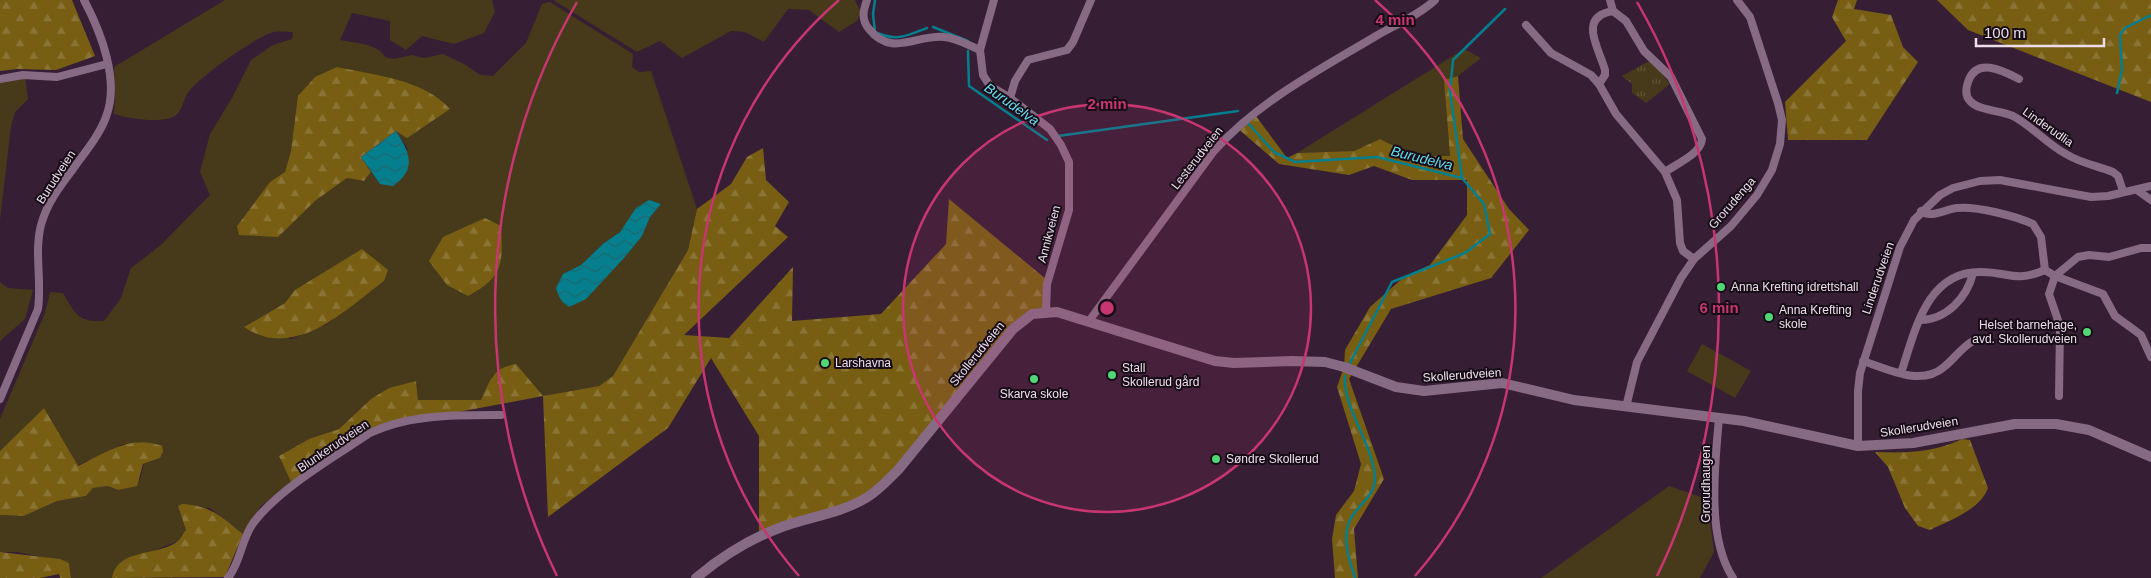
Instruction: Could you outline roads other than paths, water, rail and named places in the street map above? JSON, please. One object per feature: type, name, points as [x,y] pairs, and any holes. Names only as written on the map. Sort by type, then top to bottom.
[{"type":"street","name":"Burudveien","points":[[0,398],[38,309],[40,293],[38,245],[41,225],[47,208],[97,136],[106,118],[111,91],[107,64],[100,29],[84,0]]},
{"type":"street","points":[[867,0],[864,10],[865,23],[871,32],[886,41],[902,44],[943,36],[980,50]]},
{"type":"street","name":"Annikveien","points":[[994,0],[980,50],[981,67],[986,82],[1045,124],[1056,136],[1070,169],[1069,210],[1047,284],[1046,312]]},
{"type":"street","points":[[1010,98],[1015,81],[1028,60],[1067,50],[1073,42],[1091,0]]},
{"type":"street","name":"Lesterudveien","points":[[1089,321],[1214,151],[1236,127],[1259,108],[1287,90],[1435,0]]},
{"type":"street","points":[[1610,0],[1613,11],[1626,21],[1644,51],[1671,77],[1702,139],[1700,146],[1693,153],[1665,172]]},
{"type":"street","name":"Grorudenga","points":[[1626,407],[1632,378],[1644,348],[1681,278],[1694,259],[1731,226],[1757,194],[1772,170],[1780,144],[1782,120],[1778,103],[1750,17],[1737,0]]},
{"type":"street","points":[[1599,84],[1605,75],[1605,70],[1592,31],[1593,23],[1604,13],[1613,11]]},
{"type":"street","points":[[1526,25],[1551,52],[1591,75],[1599,84],[1616,114],[1665,172],[1677,200],[1680,243],[1683,251],[1694,259]]},
{"type":"street","points":[[0,79],[23,75],[57,77],[107,64]]},
{"type":"street","name":"Linderudlia","points":[[2019,79],[1998,70],[1983,67],[1975,70],[1970,76],[1966,93],[1970,101],[1980,106],[2013,116],[2066,155],[2113,172],[2118,176],[2123,191]]},
{"type":"street","name":"Linderudveien","points":[[1858,446],[1858,391],[1863,361],[1900,247],[1920,211],[1946,192],[1980,181],[2000,180],[2091,197],[2108,196],[2151,186]]},
{"type":"street","points":[[2137,190],[2151,200]]},
{"type":"street","points":[[1920,211],[1928,215],[1964,208],[1994,213],[2033,224],[2041,237],[2045,270]]},
{"type":"street","points":[[2059,396],[2060,326],[2050,294],[2055,276],[2068,263],[2078,257],[2089,255],[2109,256],[2141,248],[2151,248]]},
{"type":"street","points":[[1901,373],[1920,320],[1930,299],[1946,282],[1957,276],[1973,273],[2025,278],[2045,270]]},
{"type":"street","points":[[2045,270],[2055,276],[2103,294],[2115,316],[2142,335],[2151,357]]},
{"type":"street","points":[[1920,320],[1935,319],[1955,304],[1968,288],[1973,273]]},
{"type":"street","name":"Skollerudveien","points":[[696,578],[727,554],[759,537],[796,522],[853,505],[874,492],[898,470],[1013,329],[1032,314],[1046,312],[1089,321],[1216,361],[1325,362],[1409,390],[1437,392],[1502,383],[1574,400],[1763,424],[1858,446],[1913,443],[2015,424],[2056,424],[2089,430],[2151,457]]},
{"type":"street","points":[[1863,361],[1917,377],[1933,374],[1973,341]]},
{"type":"street","name":"Blunkerudveien","points":[[228,578],[234,568],[244,538],[268,506],[370,433],[382,427],[445,416],[501,416]]},
{"type":"street","name":"Grorudhaugen","points":[[1719,418],[1715,513],[1722,555],[1733,578]]},
{"type":"water","points":[[396,131],[408,154],[408,167],[401,180],[393,186],[380,184],[361,157]]},
{"type":"water","points":[[649,200],[661,204],[650,217],[642,236],[586,299],[569,307],[566,305],[556,288],[563,274],[581,265],[604,243],[620,232],[636,208]]},
{"type":"waterway","name":"Burudelva","points":[[875,0],[873,14],[875,32],[889,37],[901,37],[927,28]]},
{"type":"waterway","points":[[1462,178],[1450,91],[1453,60],[1505,9]]},
{"type":"waterway","points":[[2117,93],[2122,70],[2120,35],[2125,28],[2151,15]]},
{"type":"waterway","name":"Burudelva","points":[[933,27],[968,41]]},
{"type":"waterway","name":"Burudelva","points":[[968,51],[969,86],[1047,140]]},
{"type":"waterway","name":"Burudelva","points":[[1058,136],[1238,111]]},
{"type":"waterway","name":"Burudelva","points":[[1248,123],[1274,152],[1295,162],[1377,157],[1462,178],[1484,204],[1490,234],[1465,253],[1392,282],[1350,363]]},
{"type":"waterway","name":"Burudelva","points":[[1345,376],[1348,400],[1369,453],[1375,479],[1371,492],[1354,513],[1348,525],[1346,538],[1355,578]]},
{"type":"place","name":"Anna Krefting idrettshall","points":[[1721,287]]},
{"type":"place","name":"Anna Krefting skole","points":[[1769,317]]},
{"type":"place","name":"Helset barnehage, avd. Skollerudveien","points":[[2087,332]]},
{"type":"place","name":"Larshavna","points":[[825,363]]},
{"type":"place","name":"Stall Skollerud gård","points":[[1112,375]]},
{"type":"place","name":"Skarva skole","points":[[1034,379]]},
{"type":"place","name":"Søndre Skollerud","points":[[1216,459]]}]
